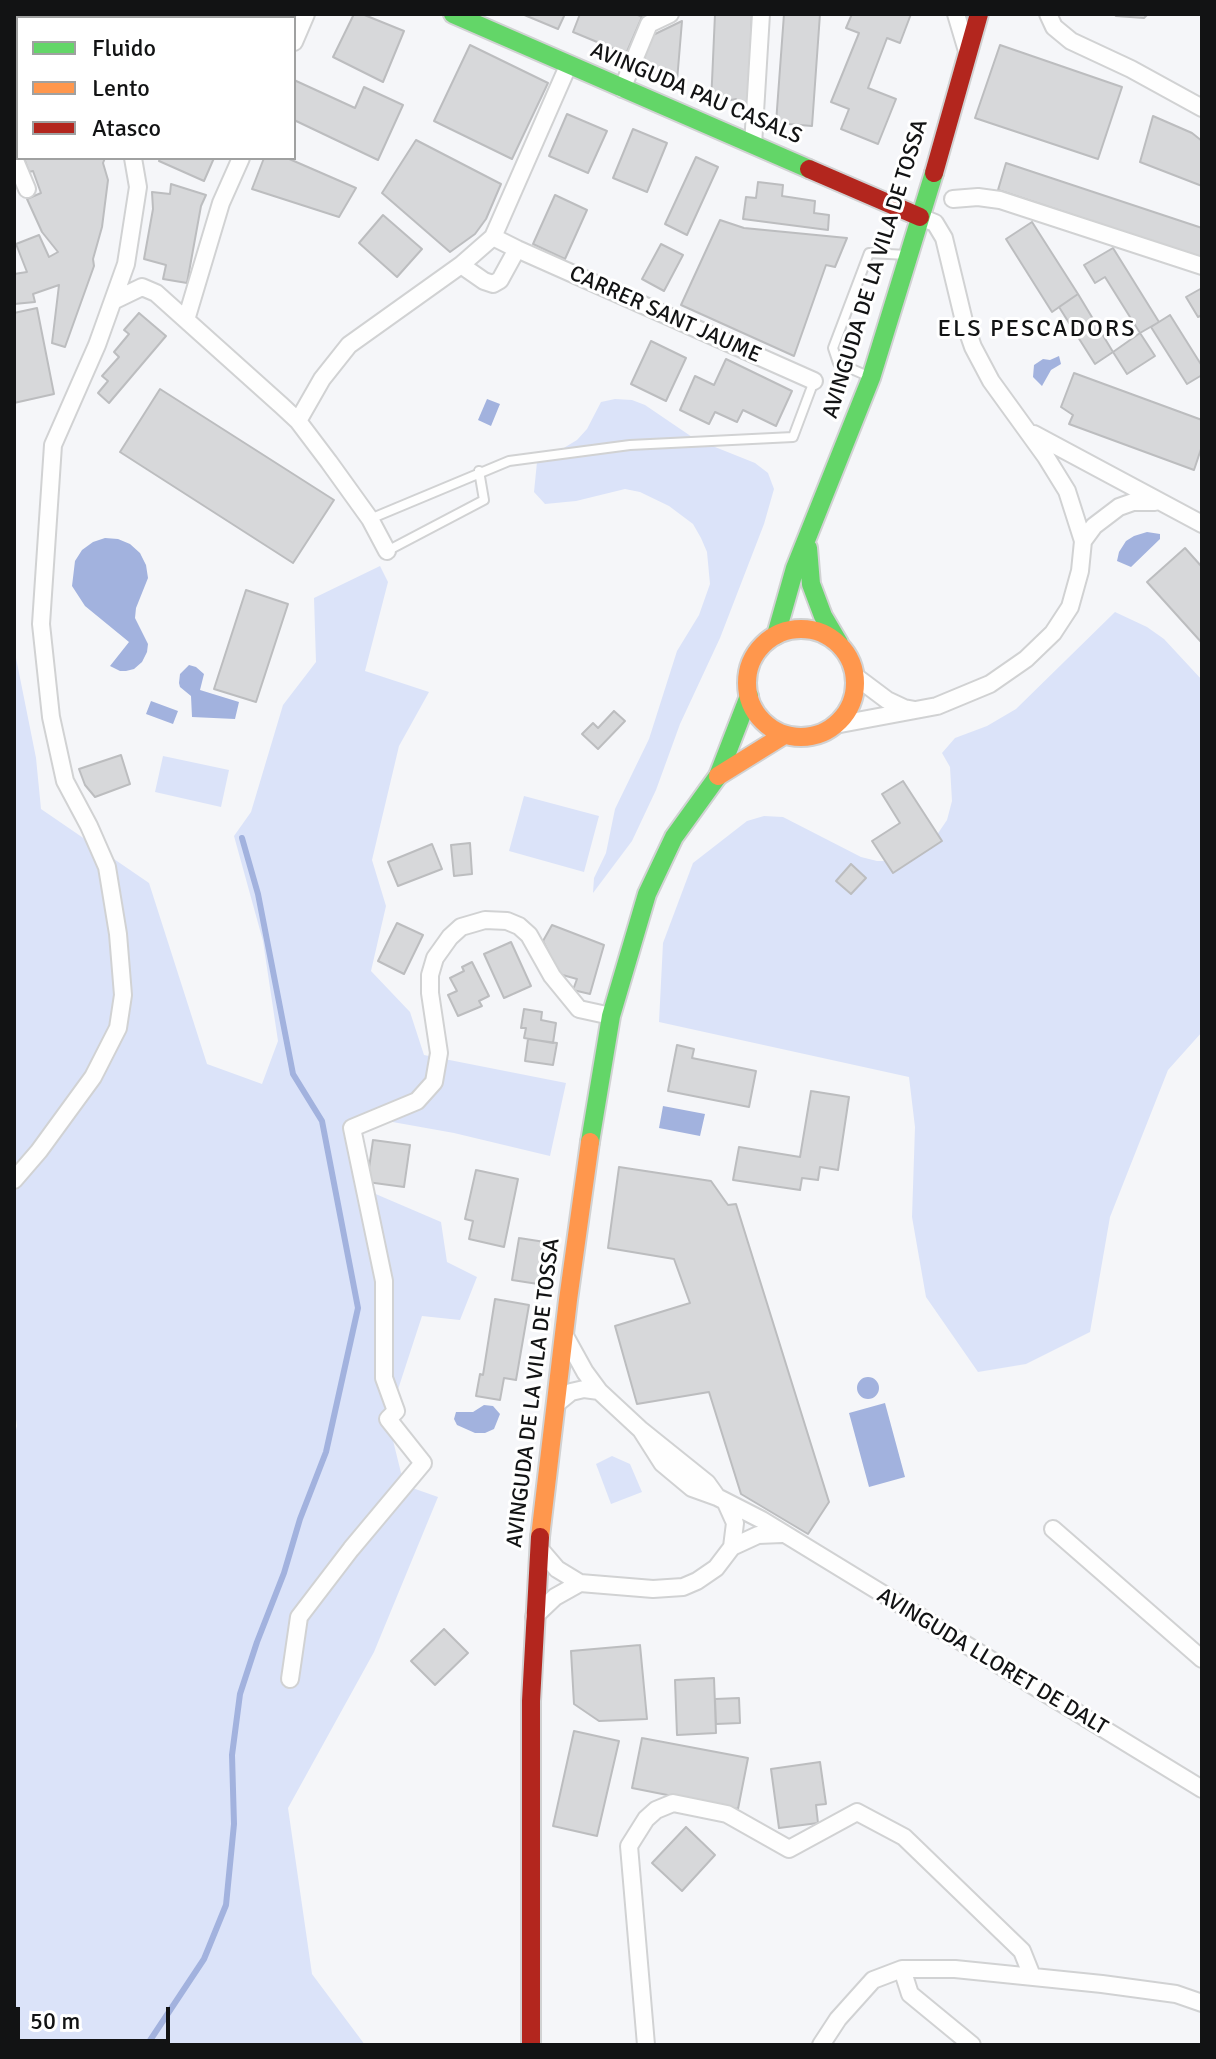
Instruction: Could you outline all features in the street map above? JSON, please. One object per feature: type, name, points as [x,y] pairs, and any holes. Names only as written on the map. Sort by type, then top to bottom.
[{"type":"main road","name":"AVINGUDA PAU CASALS","points":[[453,14],[920,217]]},
{"type":"main road","name":"AVINGUDA DE LA VILA DE TOSSA","points":[[776,635],[795,568],[871,378],[910,255],[979,14]]},
{"type":"main road","name":"AVINGUDA DE LA VILA DE TOSSA","points":[[810,536],[807,556],[811,584],[823,616],[839,644]]},
{"type":"main road","points":[[794,629],[807,629],[839,644],[849,658],[855,676],[853,700],[835,725],[823,733],[808,737],[784,735],[766,725],[749,696],[747,684],[752,661],[765,642],[794,629]]},
{"type":"main road","name":"AVINGUDA DE LA VILA DE TOSSA","points":[[531,2045],[531,1701],[534,1617],[555,1405],[600,1070],[634,932],[660,862],[692,809],[718,776],[749,696]]},
{"type":"main road","name":"AVINGUDA DE LA VILA DE TOSSA","points":[[718,776],[784,735]]},
{"type":"street","points":[[296,37],[306,14]]},
{"type":"street","points":[[622,89],[649,24],[670,14]]},
{"type":"street","points":[[753,145],[761,14]]},
{"type":"street","points":[[956,14],[967,52]]},
{"type":"street","points":[[1048,14],[1054,27],[1071,41],[1200,102]]},
{"type":"street","points":[[298,421],[322,379],[349,345],[461,265],[493,237],[568,66]]},
{"type":"street","points":[[14,158],[27,189]]},
{"type":"street","points":[[14,1180],[93,1077],[118,1028],[123,995],[118,934],[107,867],[65,781],[51,717],[41,624],[53,445],[97,345],[126,264],[138,187],[133,160]]},
{"type":"street","points":[[186,320],[221,203],[240,160]]},
{"type":"street","points":[[953,199],[978,197],[1000,200],[1202,266]]},
{"type":"street","points":[[835,725],[921,710],[953,701],[990,684],[1026,659],[1053,633],[1070,607],[1076,589],[1081,532],[1067,491],[1001,397],[973,347],[944,238],[935,223],[920,217]]},
{"type":"street","name":"CARRER SANT JAUME","points":[[493,237],[814,381]]},
{"type":"street","points":[[461,265],[493,284],[500,280],[517,249]]},
{"type":"street","points":[[126,264],[142,287],[156,293],[298,421],[370,519],[387,551]]},
{"type":"street","points":[[113,301],[142,287]]},
{"type":"street","points":[[1024,428],[1202,524]]},
{"type":"street","points":[[1081,532],[1119,507],[1133,502],[1161,503]]},
{"type":"street","points":[[855,676],[887,700],[904,708],[921,710]]},
{"type":"street","points":[[290,1679],[299,1617],[423,1463],[388,1419],[396,1411],[384,1378],[384,1281],[352,1128],[417,1101],[434,1082],[439,1053],[430,975],[435,958],[461,927],[485,920],[507,921],[519,926],[529,935],[552,976],[579,1009],[611,1016]]},
{"type":"street","name":"AVINGUDA LLORET DE DALT","points":[[564,1333],[599,1391],[641,1430],[707,1483],[721,1500],[752,1515],[1202,1789]]},
{"type":"street","points":[[555,1405],[571,1392],[584,1389],[599,1391]]},
{"type":"street","points":[[721,1500],[735,1523],[732,1547]]},
{"type":"street","points":[[1053,1529],[1202,1659]]},
{"type":"street","points":[[539,1547],[557,1569],[580,1583],[653,1589],[683,1587],[716,1568],[732,1547],[758,1535],[782,1534]]},
{"type":"street","points":[[534,1617],[555,1597],[580,1583]]},
{"type":"street","points":[[646,2045],[629,1846],[646,1819],[656,1810],[673,1803],[727,1814],[789,1849],[857,1812],[904,1837],[1022,1951],[1032,1976]]},
{"type":"street","points":[[902,1969],[910,1994],[972,2045]]},
{"type":"street","points":[[821,2045],[838,2019],[873,1980],[902,1969],[955,1969],[1032,1976],[1176,1994],[1202,2003]]},
{"type":"lane","points":[[871,378],[838,363],[833,348],[869,253],[910,255]]},
{"type":"lane","points":[[370,519],[509,461],[630,445],[793,437],[814,381]]},
{"type":"lane","points":[[387,551],[484,500],[479,471]]},
{"type":"shaded area","points":[[615,399],[645,405],[695,439],[755,463],[768,473],[774,489],[764,524],[720,638],[680,724],[656,790],[632,841],[593,893],[594,878],[606,853],[615,809],[649,739],[677,651],[699,615],[710,584],[707,552],[701,538],[693,524],[669,506],[640,492],[625,489],[576,501],[545,504],[534,492],[537,462],[547,451],[562,449],[577,440],[587,429],[601,402]]},
{"type":"shaded area","points":[[380,566],[388,582],[365,671],[429,692],[399,746],[372,860],[386,906],[371,971],[410,1012],[424,1055],[566,1083],[550,1156],[387,1121],[363,1133],[356,1179],[371,1192],[441,1222],[447,1262],[477,1277],[460,1320],[422,1316],[388,1420],[404,1485],[438,1497],[374,1652],[288,1808],[312,1974],[365,2045],[14,2045],[14,1436],[17,1426],[14,1405],[14,648],[36,758],[41,809],[149,883],[207,1064],[262,1084],[278,1041],[263,941],[234,836],[251,812],[283,705],[316,662],[314,598]]},
{"type":"shaded area","points":[[1115,612],[1164,639],[1202,680],[1202,1032],[1168,1070],[1110,1217],[1090,1332],[1026,1364],[978,1372],[926,1297],[912,1217],[915,1127],[909,1077],[659,1022],[663,943],[693,863],[747,821],[764,816],[783,817],[861,857],[877,861],[912,861],[926,851],[947,820],[952,801],[950,767],[942,753],[955,738],[987,726],[1016,709]]},
{"type":"shaded area","points":[[163,756],[229,770],[221,807],[155,792]]},
{"type":"shaded area","points":[[524,796],[599,816],[584,872],[509,851]]},
{"type":"shaded area","points":[[612,1456],[630,1464],[642,1492],[611,1504],[596,1464]]},
{"type":"water","points":[[15,14],[63,14],[16,16],[16,30]]},
{"type":"water","points":[[1059,356],[1061,364],[1051,370],[1042,386],[1033,377],[1034,365],[1043,359]]},
{"type":"water","points":[[487,399],[500,404],[491,426],[478,420]]},
{"type":"water","points":[[1147,532],[1160,534],[1160,539],[1131,567],[1117,561],[1126,541]]},
{"type":"water","points":[[105,538],[130,544],[140,553],[146,565],[148,578],[135,618],[148,644],[147,652],[142,662],[126,671],[110,666],[129,642],[85,606],[72,586],[75,561],[82,550]]},
{"type":"water","points":[[189,665],[204,674],[200,690],[239,702],[235,719],[192,717],[191,696],[179,683],[180,674]]},
{"type":"water","points":[[151,701],[178,711],[173,724],[146,714]]},
{"type":"water","points":[[663,1106],[705,1114],[700,1136],[659,1128]]},
{"type":"water","points":[[864,1377],[872,1377],[879,1388],[872,1399],[864,1399],[857,1392],[857,1384]]},
{"type":"water","points":[[885,1403],[905,1477],[869,1487],[849,1413]]},
{"type":"water","points":[[484,1405],[493,1406],[500,1414],[494,1429],[475,1433],[457,1425],[454,1419],[456,1412],[473,1412]]},
{"type":"building","points":[[82,14],[124,14],[122,16]]},
{"type":"building","points":[[180,14],[289,14],[288,16]]},
{"type":"building","points":[[354,14],[362,14],[404,31],[383,82],[333,57]]},
{"type":"building","points":[[522,14],[565,14],[558,29]]},
{"type":"building","points":[[580,14],[636,14],[642,17],[626,54],[573,32]]},
{"type":"building","points":[[715,14],[752,14],[748,108],[736,108],[736,99],[711,104]]},
{"type":"building","points":[[784,14],[820,14],[812,126],[776,123]]},
{"type":"building","points":[[852,14],[911,14],[900,43],[887,38],[868,88],[896,99],[878,144],[841,129],[849,109],[831,102],[859,33],[846,28]]},
{"type":"building","points":[[1114,14],[1148,14],[1144,18]]},
{"type":"building","points":[[682,21],[677,81],[641,69],[651,36]]},
{"type":"building","points":[[470,45],[548,83],[512,159],[434,121]]},
{"type":"building","points":[[1000,45],[1122,87],[1098,159],[975,118]]},
{"type":"building","points":[[16,64],[16,139],[14,134]]},
{"type":"building","points":[[296,81],[355,108],[364,87],[403,105],[378,160],[296,121]]},
{"type":"building","points":[[567,114],[607,131],[588,173],[549,156]]},
{"type":"building","points":[[1153,116],[1192,133],[1202,141],[1202,186],[1140,162]]},
{"type":"building","points":[[633,129],[667,143],[647,192],[613,178]]},
{"type":"building","points":[[416,140],[501,184],[486,219],[475,234],[450,252],[382,193]]},
{"type":"building","points":[[696,157],[718,167],[687,235],[665,224]]},
{"type":"building","points":[[25,160],[104,160],[108,180],[94,266],[65,347],[52,343],[59,285],[33,294],[35,302],[14,304],[14,274],[27,272],[16,244],[39,235],[49,257],[58,252],[42,232],[27,199],[41,193],[33,171],[29,172]]},
{"type":"building","points":[[159,160],[213,160],[204,181]]},
{"type":"building","points":[[263,160],[292,160],[356,188],[339,217],[252,189]]},
{"type":"building","points":[[1006,163],[1202,228],[1202,258],[998,190]]},
{"type":"building","points":[[758,182],[783,185],[782,196],[815,201],[814,213],[829,215],[828,230],[743,219],[746,197],[756,198]]},
{"type":"building","points":[[171,184],[206,195],[201,206],[187,283],[163,279],[166,265],[144,259],[153,209],[152,192],[170,194]]},
{"type":"building","points":[[555,195],[587,210],[565,259],[533,244]]},
{"type":"building","points":[[383,215],[422,249],[397,277],[359,243]]},
{"type":"building","points":[[720,220],[744,228],[847,238],[835,267],[826,265],[794,356],[681,305]]},
{"type":"building","points":[[1032,222],[1078,294],[1052,312],[1006,239]]},
{"type":"building","points":[[661,244],[683,255],[664,291],[642,279]]},
{"type":"building","points":[[1113,248],[1159,322],[1140,333],[1105,277],[1095,283],[1084,265]]},
{"type":"building","points":[[1202,288],[1202,315],[1198,317],[1186,297]]},
{"type":"building","points":[[1078,294],[1113,352],[1095,364],[1059,307]]},
{"type":"building","points":[[37,308],[54,394],[14,403],[14,313]]},
{"type":"building","points":[[139,313],[166,336],[109,403],[98,393],[108,381],[102,376],[119,357],[114,352],[129,334],[124,330]]},
{"type":"building","points":[[1170,315],[1202,366],[1202,375],[1187,384],[1151,327]]},
{"type":"building","points":[[1140,333],[1155,356],[1127,374],[1113,352]]},
{"type":"building","points":[[651,341],[686,358],[666,401],[631,384]]},
{"type":"building","points":[[726,359],[792,391],[776,426],[743,410],[737,422],[715,412],[709,424],[680,410],[695,376],[714,385]]},
{"type":"building","points":[[1074,373],[1202,420],[1202,446],[1194,470],[1069,424],[1073,415],[1061,407]]},
{"type":"building","points":[[160,389],[334,500],[293,563],[120,452]]},
{"type":"building","points":[[1185,548],[1202,567],[1202,643],[1147,582]]},
{"type":"building","points":[[246,590],[288,604],[256,702],[214,689]]},
{"type":"building","points":[[614,711],[625,721],[598,749],[582,734],[593,723],[598,728]]},
{"type":"building","points":[[121,755],[130,784],[95,797],[85,785],[79,769]]},
{"type":"building","points":[[903,781],[942,841],[893,873],[872,841],[900,823],[882,794]]},
{"type":"building","points":[[470,843],[472,874],[454,876],[451,845]]},
{"type":"building","points":[[432,844],[442,869],[398,886],[388,862]]},
{"type":"building","points":[[851,864],[866,878],[851,894],[836,881]]},
{"type":"building","points":[[397,923],[423,935],[404,974],[378,961]]},
{"type":"building","points":[[552,925],[604,945],[590,994],[573,990],[577,979],[559,974],[543,941]]},
{"type":"building","points":[[511,942],[531,986],[504,998],[484,954]]},
{"type":"building","points":[[472,962],[489,996],[479,1001],[482,1006],[458,1016],[448,995],[457,991],[450,978],[464,971],[462,967]]},
{"type":"building","points":[[524,1009],[542,1012],[541,1020],[556,1023],[553,1043],[524,1038],[526,1028],[521,1028]]},
{"type":"building","points":[[528,1039],[557,1043],[553,1065],[525,1061]]},
{"type":"building","points":[[677,1045],[694,1049],[692,1058],[756,1071],[749,1107],[668,1091]]},
{"type":"building","points":[[811,1091],[849,1097],[838,1170],[820,1167],[818,1180],[802,1178],[800,1190],[733,1180],[739,1147],[800,1157]]},
{"type":"building","points":[[373,1140],[410,1145],[404,1187],[367,1182]]},
{"type":"building","points":[[619,1167],[711,1181],[728,1205],[736,1204],[829,1502],[808,1534],[741,1494],[709,1392],[637,1404],[615,1326],[690,1303],[674,1259],[608,1248]]},
{"type":"building","points":[[476,1170],[518,1179],[504,1247],[469,1239],[473,1221],[465,1219]]},
{"type":"building","points":[[519,1238],[545,1242],[538,1284],[512,1280]]},
{"type":"building","points":[[495,1299],[529,1305],[516,1380],[504,1378],[500,1400],[476,1396],[480,1374],[483,1375]]},
{"type":"building","points":[[444,1629],[468,1653],[435,1685],[411,1661]]},
{"type":"building","points":[[640,1645],[647,1719],[599,1721],[574,1704],[571,1651]]},
{"type":"building","points":[[714,1678],[716,1733],[677,1735],[675,1680]]},
{"type":"building","points":[[739,1698],[740,1723],[716,1724],[715,1699]]},
{"type":"building","points":[[574,1731],[619,1741],[597,1836],[553,1826]]},
{"type":"building","points":[[642,1738],[748,1758],[738,1809],[632,1788]]},
{"type":"building","points":[[820,1762],[826,1804],[816,1805],[818,1823],[779,1828],[771,1769]]},
{"type":"building","points":[[686,1827],[715,1855],[682,1891],[652,1863]]},
{"type":"waterway","points":[[147,2045],[204,1959],[226,1905],[234,1824],[232,1755],[240,1694],[326,1452],[358,1308],[322,1121],[293,1074],[258,894],[242,838]]},
{"type":"traffic: fast","points":[[453,14],[809,169]]},
{"type":"traffic: fast","points":[[776,635],[795,568],[871,378],[934,173]]},
{"type":"traffic: fast","points":[[808,548],[811,584],[823,616],[839,643]]},
{"type":"traffic: fast","points":[[590,1142],[611,1016],[647,894],[674,837],[718,776],[749,696]]},
{"type":"traffic: slow","points":[[801,629],[822,633],[839,645],[851,662],[855,683],[851,704],[839,721],[822,733],[801,737],[780,733],[763,721],[751,704],[747,683],[751,662],[763,645],[780,633],[801,629]]},
{"type":"traffic: slow","points":[[718,776],[784,735]]},
{"type":"traffic: slow","points":[[540,1537],[590,1142]]},
{"type":"traffic: jam","points":[[934,173],[979,14]]},
{"type":"traffic: jam","points":[[809,169],[920,217]]},
{"type":"traffic: jam","points":[[531,2045],[531,1701],[540,1537]]},
{"type":"district","name":"ELS PESCADORS","points":[[1037,330]]}]
